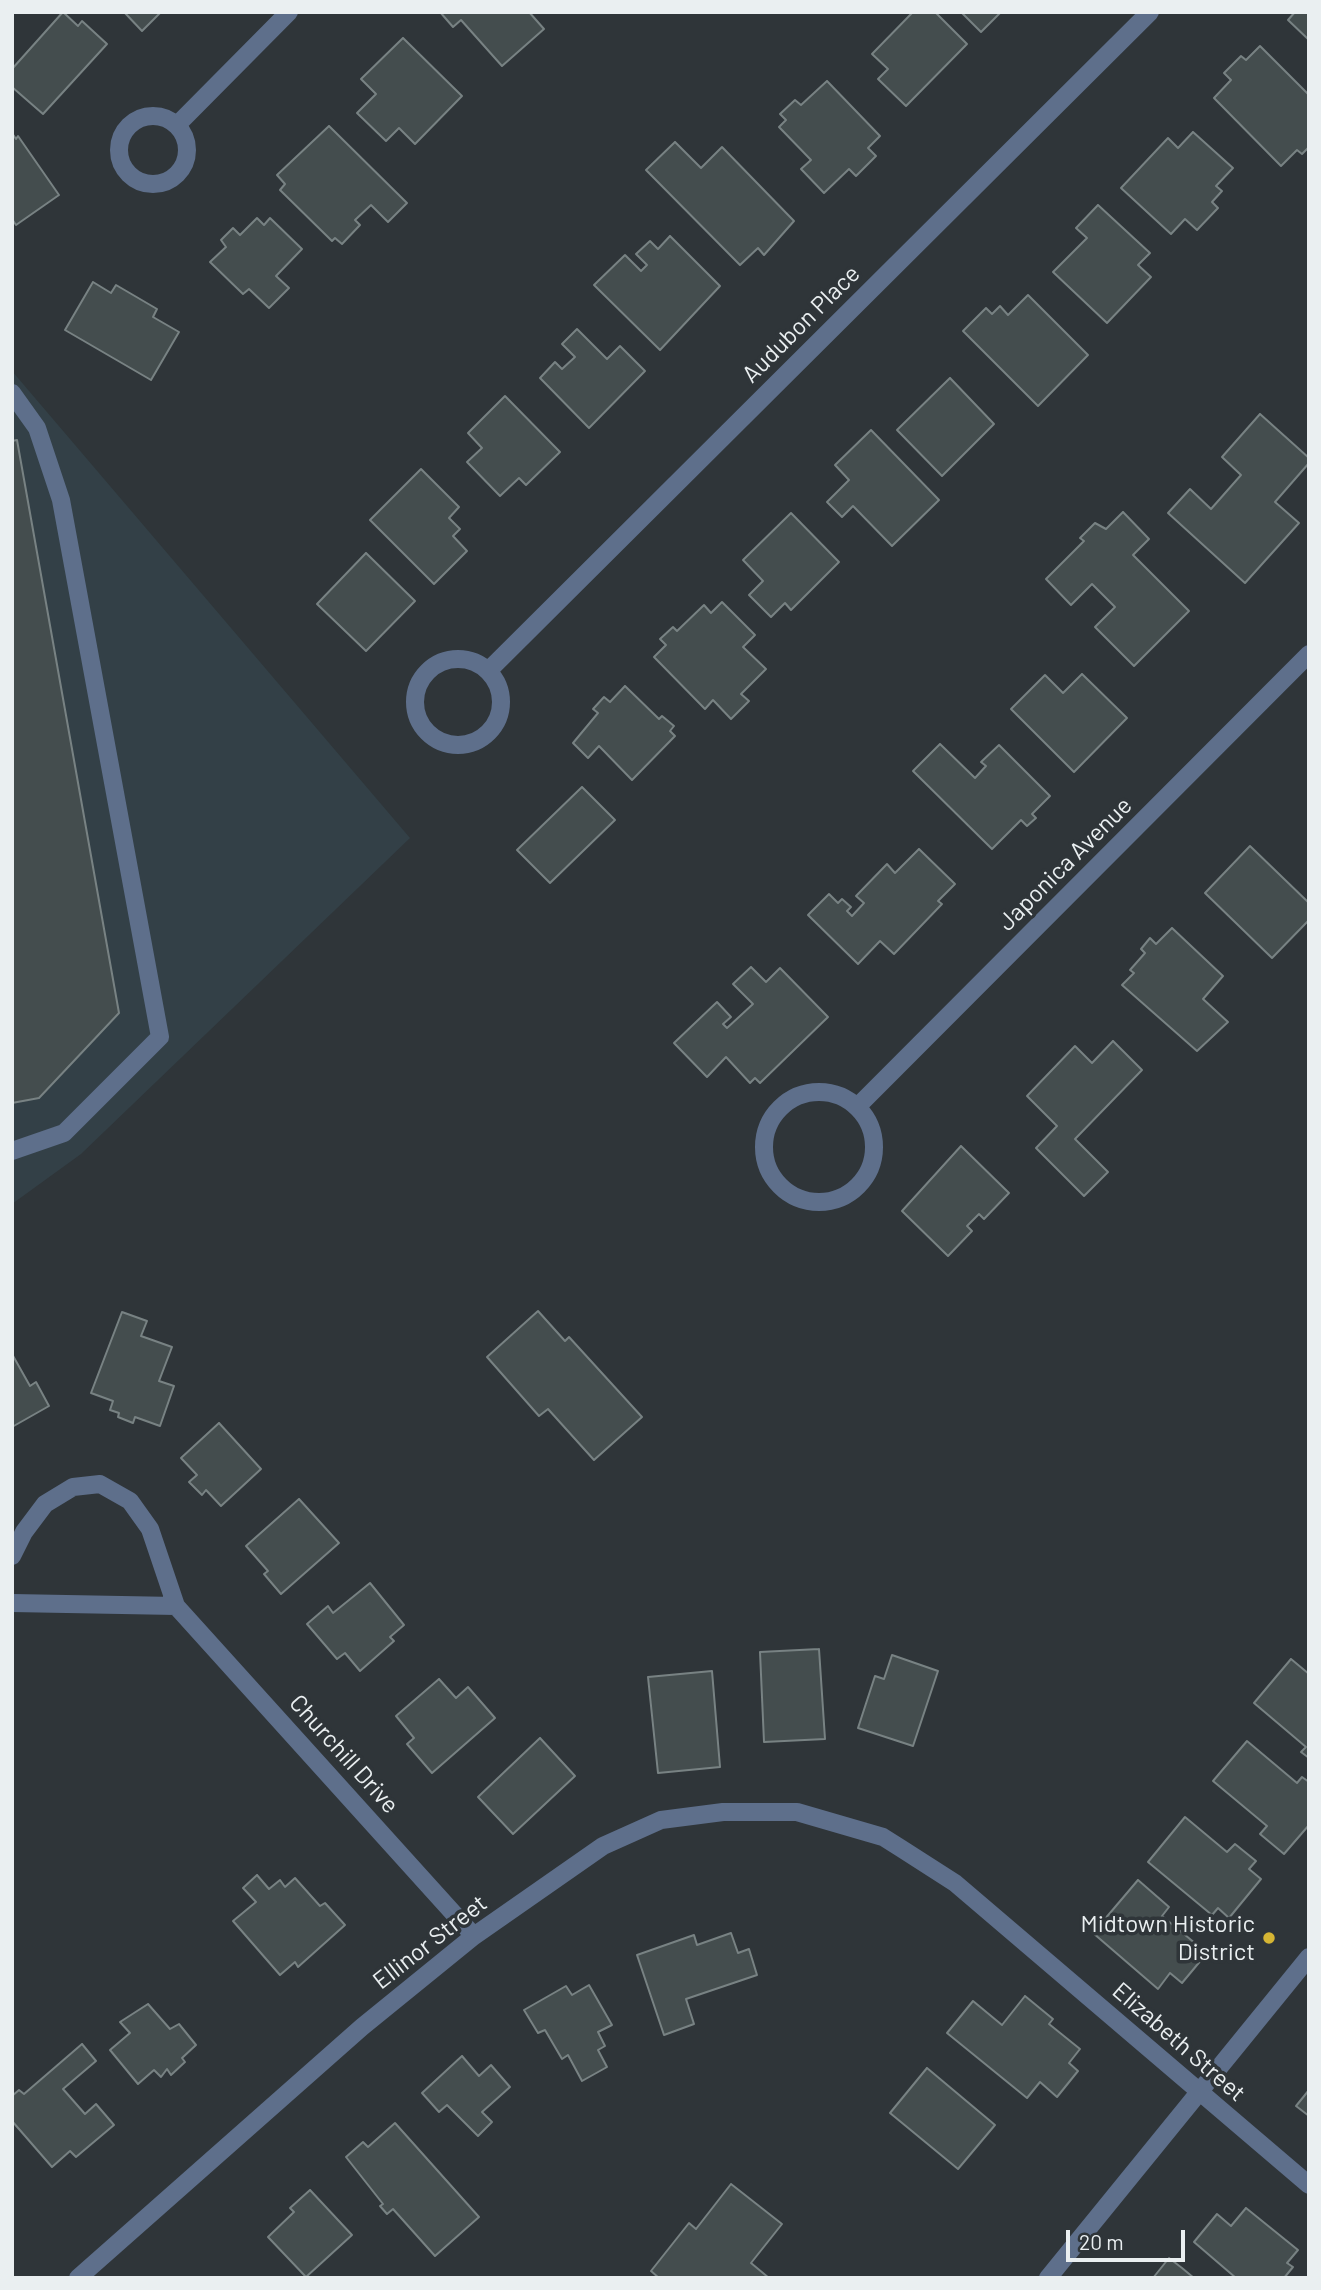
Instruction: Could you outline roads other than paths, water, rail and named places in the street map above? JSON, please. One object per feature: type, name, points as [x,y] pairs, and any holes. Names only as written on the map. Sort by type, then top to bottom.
[{"type":"street","points":[[177,125],[289,12]]},
{"type":"street","name":"Audubon Place","points":[[488,671],[1150,12]]},
{"type":"street","points":[[12,393],[37,428],[61,500],[160,1037],[64,1133],[12,1151]]},
{"type":"street","name":"Japonica Avenue","points":[[857,1107],[1309,654]]},
{"type":"street","points":[[462,659],[488,671],[500,696],[500,710],[487,733],[462,745],[435,739],[417,717],[415,703],[416,689],[429,671],[447,660],[462,659]]},
{"type":"street","points":[[822,1092],[841,1097],[857,1107],[867,1122],[873,1139],[873,1156],[868,1173],[858,1187],[843,1197],[826,1202],[792,1196],[778,1185],[769,1170],[764,1151],[765,1133],[780,1109],[804,1094],[822,1092]]},
{"type":"street","name":"Churchill Drive","points":[[12,1556],[24,1531],[45,1504],[73,1487],[100,1484],[130,1501],[150,1529],[176,1606],[474,1936]]},
{"type":"street","points":[[12,1603],[176,1606]]},
{"type":"street","name":"Ellinor Street","points":[[78,2278],[362,2026],[474,1936],[603,1846],[661,1820],[723,1812],[797,1812],[883,1837]]},
{"type":"street","name":"Elizabeth Street","points":[[883,1837],[955,1883],[1309,2185]]},
{"type":"street","points":[[1048,2278],[1309,1958]]},
{"type":"place","name":"Midtown Historic District","points":[[1269,1938]]}]
